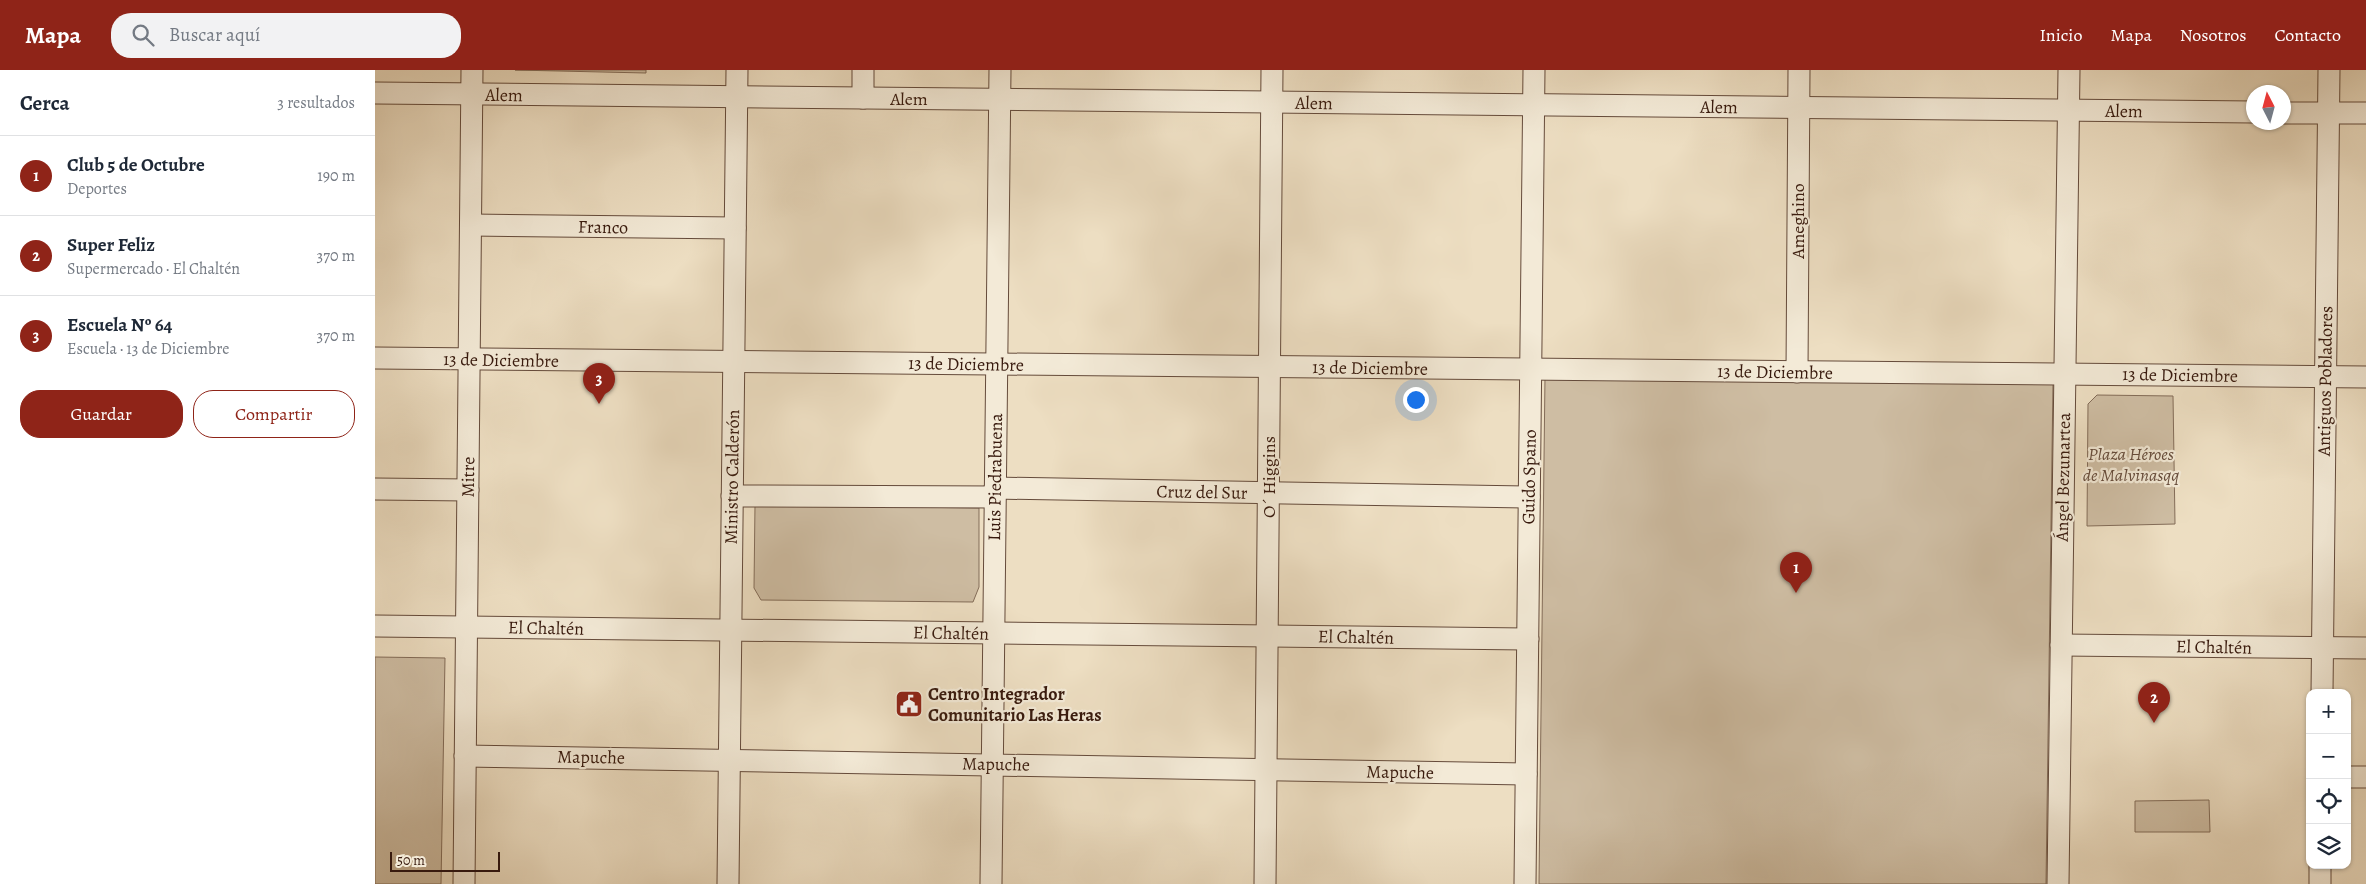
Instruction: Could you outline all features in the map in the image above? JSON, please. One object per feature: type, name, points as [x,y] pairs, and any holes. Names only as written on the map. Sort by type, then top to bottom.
[{"type":"street","name":"Mitre","points":[[464,884],[472,70]]},
{"type":"street","name":"Ministro Calderón","points":[[728,884],[737,70]]},
{"type":"street","points":[[863,70],[863,98]]},
{"type":"street","name":"Luis Piedrabuena","points":[[991,884],[1000,70]]},
{"type":"street","name":"O´ Higgins","points":[[1265,884],[1272,70]]},
{"type":"street","name":"Guido Spano","points":[[1525,884],[1534,70]]},
{"type":"street","name":"Ameghino","points":[[1797,372],[1799,70]]},
{"type":"street","name":"Ángel Bezunartea","points":[[2058,884],[2069,70]]},
{"type":"street","name":"Antiguos Pobladores","points":[[2322,689],[2329,70]]},
{"type":"street","name":"Alem","points":[[375,93],[2246,112]]},
{"type":"street","points":[[2291,112],[2366,113]]},
{"type":"street","name":"Franco","points":[[471,225],[735,228]]},
{"type":"street","name":"13 de Diciembre","points":[[375,358],[2366,377]]},
{"type":"street","points":[[375,489],[468,490]]},
{"type":"street","name":"Cruz del Sur","points":[[732,496],[995,493],[1269,493],[1529,497]]},
{"type":"street","name":"El Chaltén","points":[[375,626],[1267,635],[1527,640]]},
{"type":"street","name":"El Chaltén","points":[[2061,645],[2366,648]]},
{"type":"street","name":"Mapuche","points":[[465,756],[1526,774]]},
{"type":"street","points":[[2351,777],[2366,778]]},
{"type":"street","points":[[2320,869],[2320,884]]},
{"type":"green space","points":[[515,70],[646,70],[646,73]]},
{"type":"green space","points":[[1545,376],[2053,382],[2046,884],[1539,884]]},
{"type":"green space","name":"Plaza Héroes de Malvinasqq","points":[[2097,395],[2173,396],[2175,524],[2087,526],[2088,404]]},
{"type":"green space","points":[[755,505],[979,508],[979,587],[973,602],[761,600],[754,588]]},
{"type":"green space","points":[[375,657],[445,658],[441,884],[375,884]]},
{"type":"green space","points":[[2209,800],[2210,832],[2135,832],[2135,801]]},
{"type":"place","name":"Escuela Nº 64","points":[[599,404]]},
{"type":"place","name":"Club 5 de Octubre","points":[[1796,593]]},
{"type":"place","name":"Centro Integrador Comunitario Las Heras","points":[[909,704]]},
{"type":"place","name":"Super Feliz","points":[[2154,723]]}]
